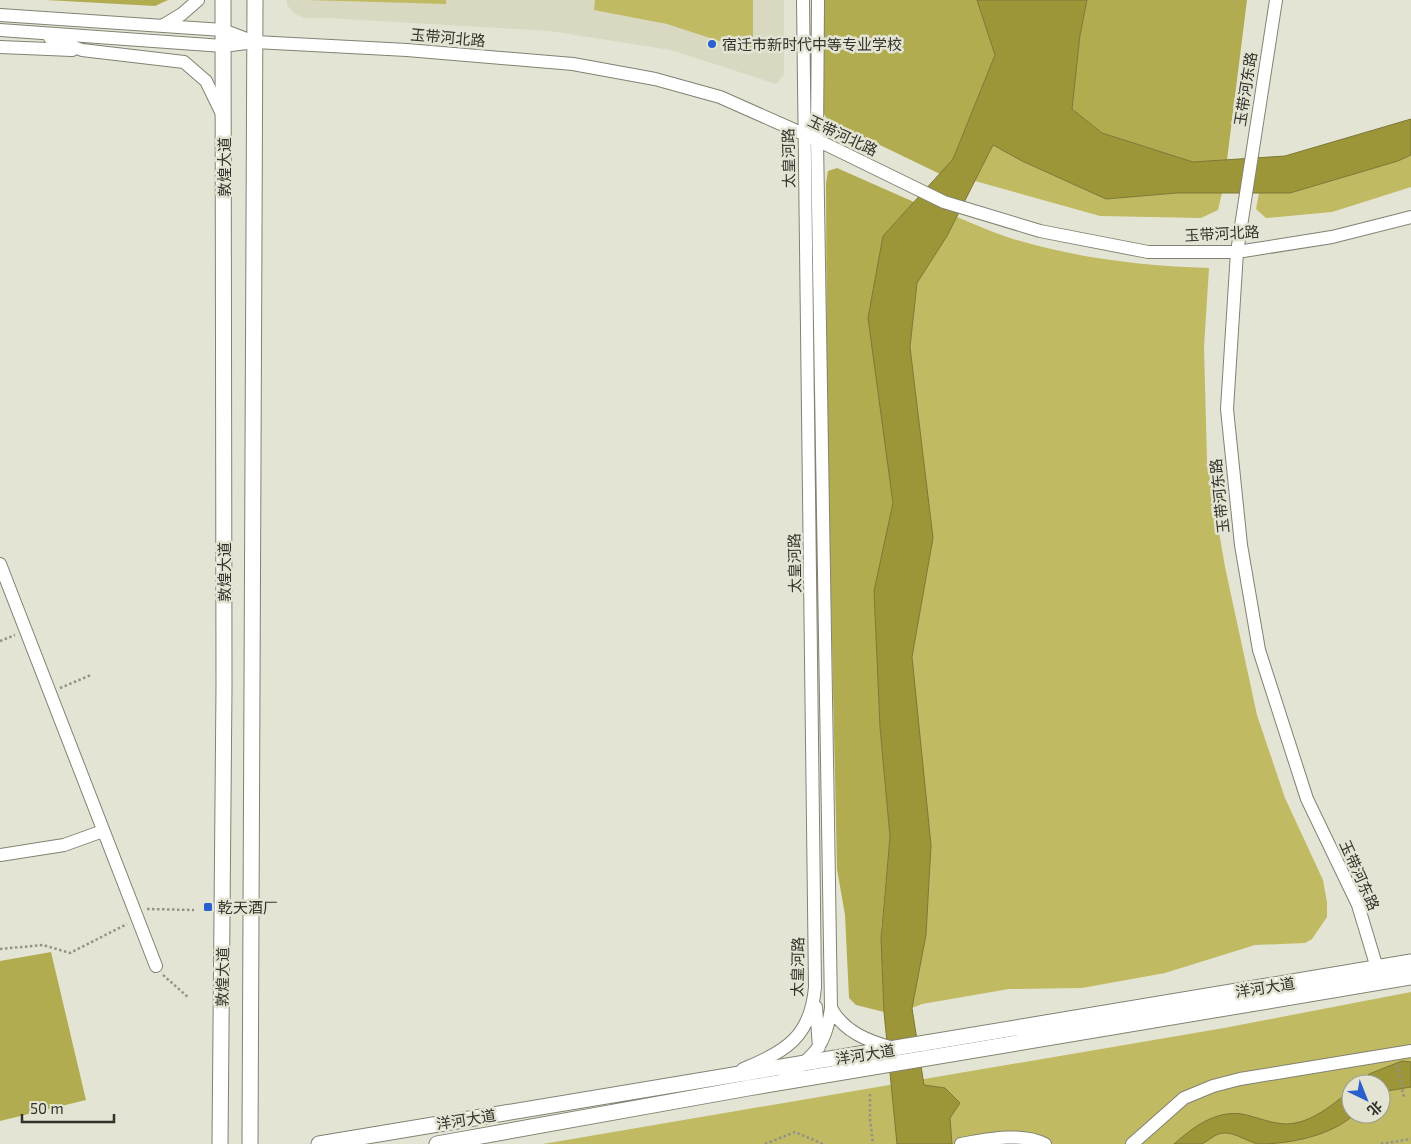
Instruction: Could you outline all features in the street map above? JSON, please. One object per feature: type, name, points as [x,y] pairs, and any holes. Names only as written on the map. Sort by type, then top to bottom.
[{"type":"main road","name":"敦煌大道","points":[[220,1144],[224,695],[223,0]]},
{"type":"main road","name":"敦煌大道","points":[[250,1144],[255,0]]},
{"type":"main road","name":"洋河大道","points":[[437,1144],[780,1082],[820,1062],[1411,962]]},
{"type":"main road","name":"洋河大道","points":[[320,1144],[803,1064],[1411,977]]},
{"type":"street","points":[[161,26],[182,14],[198,0]]},
{"type":"street","name":"太皇河路","points":[[724,1077],[770,1058],[795,1039],[806,1026],[811,1015],[815,987],[803,0]]},
{"type":"street","name":"太皇河路","points":[[818,0],[817,140],[832,1008],[820,1062]]},
{"type":"street","name":"玉带河东路","points":[[1276,0],[1252,142],[1245,206],[1237,252],[1227,409],[1241,545],[1259,650],[1307,799],[1358,905],[1377,968]]},
{"type":"street","points":[[0,15],[223,30],[255,42]]},
{"type":"street","points":[[0,30],[223,46],[255,42]]},
{"type":"street","points":[[39,33],[82,50],[158,42]]},
{"type":"street","name":"玉带河北路","points":[[255,42],[407,50],[573,64],[655,79],[720,97],[817,140],[944,202],[1040,231],[1148,252],[1237,252],[1332,237],[1411,217]]},
{"type":"street","points":[[0,47],[82,50],[184,62],[206,81],[224,116]]},
{"type":"street","points":[[0,564],[156,966]]},
{"type":"street","points":[[0,855],[64,845],[103,831]]},
{"type":"street","points":[[815,987],[820,1062]]},
{"type":"street","points":[[832,1008],[836,1017],[863,1039],[898,1049]]},
{"type":"street","points":[[1132,1144],[1184,1098],[1213,1086],[1240,1079],[1411,1051]]},
{"type":"street","points":[[780,1082],[803,1064]]},
{"type":"street","points":[[967,1143],[1012,1138],[1034,1138],[1045,1144]]},
{"type":"path","points":[[0,641],[26,630]]},
{"type":"path","points":[[50,692],[91,675]]},
{"type":"path","points":[[0,949],[43,945],[70,954],[135,914],[194,910]]},
{"type":"path","points":[[156,966],[190,998]]},
{"type":"path","points":[[1394,1054],[1404,1098]]},
{"type":"path","points":[[870,1094],[870,1119],[874,1144]]},
{"type":"path","points":[[766,1144],[795,1132],[823,1144]]},
{"type":"path","points":[[1381,1144],[1411,1139]]},
{"type":"shaded area","points":[[46,0],[168,0],[155,6]]},
{"type":"shaded area","name":"宿迁市新时代中等专业学校","points":[[287,0],[784,0],[784,75],[776,84],[671,50],[550,31],[304,18],[295,14],[287,5]]},
{"type":"shaded area","points":[[307,0],[446,0],[446,4]]},
{"type":"shaded area","points":[[595,0],[753,0],[753,52],[667,24],[594,10]]},
{"type":"shaded area","points":[[822,0],[977,0],[995,55],[953,159],[940,174],[828,120],[822,111]]},
{"type":"shaded area","points":[[977,0],[1087,0],[1080,35],[1072,109],[1102,133],[1193,162],[1285,156],[1411,119],[1411,155],[1398,161],[1290,193],[1177,193],[1106,199],[1022,161],[993,145],[947,236],[917,283],[910,347],[933,538],[912,657],[931,845],[926,935],[912,1008],[924,1085],[945,1088],[960,1103],[950,1118],[952,1144],[897,1144],[884,1012],[881,938],[890,837],[880,727],[874,591],[893,503],[868,318],[883,236],[953,159],[995,55]]},
{"type":"shaded area","points":[[1087,0],[1247,0],[1227,160],[1193,162],[1102,133],[1072,109],[1080,35]]},
{"type":"shaded area","points":[[993,145],[1022,161],[1106,199],[1177,193],[1222,193],[1218,210],[1201,218],[1100,216],[975,181]]},
{"type":"shaded area","points":[[1411,155],[1411,187],[1332,212],[1266,218],[1256,209],[1259,193],[1290,193],[1398,161]]},
{"type":"shaded area","points":[[837,168],[914,202],[883,236],[868,318],[894,504],[874,591],[880,727],[890,837],[881,931],[884,1012],[856,1005],[849,998],[845,915],[837,869],[827,416],[826,183],[828,171]]},
{"type":"shaded area","points":[[957,217],[1010,238],[1083,256],[1133,263],[1209,268],[1204,347],[1207,461],[1225,567],[1257,715],[1285,798],[1323,880],[1327,902],[1327,917],[1312,939],[1305,943],[1255,945],[1165,973],[1082,988],[1009,989],[922,1004],[912,1008],[926,935],[931,845],[912,657],[933,538],[910,347],[917,283]]},
{"type":"shaded area","points":[[51,952],[86,1100],[0,1121],[0,961]]},
{"type":"shaded area","points":[[1411,992],[1411,1144],[543,1144],[1224,1028]]},
{"type":"shaded area","points":[[1402,1061],[1411,1062],[1411,1087],[1391,1090],[1391,1074],[1369,1074]]},
{"type":"shaded area","points":[[1341,1098],[1341,1124],[1310,1137],[1270,1144],[1258,1144],[1233,1134],[1225,1133],[1218,1134],[1201,1144],[1174,1144],[1196,1126],[1223,1115],[1232,1113],[1242,1114],[1281,1124],[1296,1123],[1322,1112]]},
{"type":"place","name":"宿迁市新时代中等专业学校","points":[[712,44]]},
{"type":"place","name":"乾天酒厂","points":[[208,907]]}]
